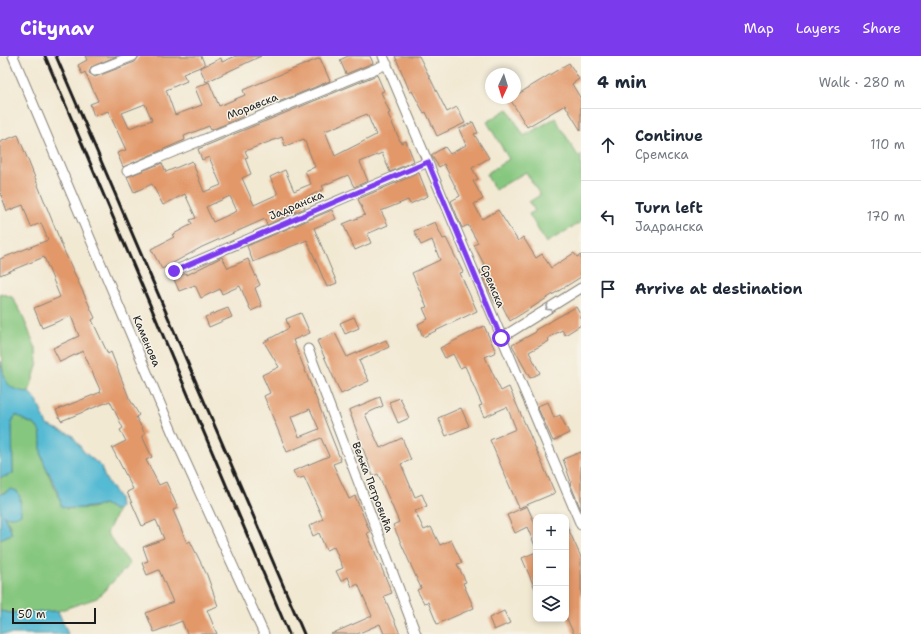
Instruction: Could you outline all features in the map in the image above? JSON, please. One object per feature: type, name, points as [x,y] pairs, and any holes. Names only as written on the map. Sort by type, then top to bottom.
[{"type":"street","name":"Каменова","points":[[14,56],[173,434],[264,634]]},
{"type":"street","points":[[95,71],[133,56]]},
{"type":"street","name":"Сремска","points":[[385,60],[581,526]]},
{"type":"street","name":"Моравска","points":[[127,171],[385,60]]},
{"type":"street","name":"Јадранска","points":[[174,271],[428,162]]},
{"type":"street","points":[[501,338],[581,288]]},
{"type":"street","name":"Вељка Петровића","points":[[308,349],[416,634]]},
{"type":"green space","points":[[508,109],[524,136],[555,118],[578,156],[581,155],[581,222],[546,243],[529,214],[535,211],[529,202],[540,195],[526,172],[495,190],[486,174],[509,159],[487,122]]},
{"type":"green space","points":[[0,293],[12,297],[21,312],[37,351],[38,363],[29,392],[19,391],[9,387],[5,381],[1,351]]},
{"type":"green space","points":[[15,416],[19,416],[35,425],[39,430],[44,463],[52,483],[66,509],[91,508],[104,504],[114,510],[118,510],[107,533],[130,564],[97,598],[58,611],[10,613],[0,611],[0,539],[11,534],[10,526],[3,514],[21,503],[17,491],[4,492],[0,495],[0,478],[13,473],[12,422]]},
{"type":"water","points":[[0,361],[5,379],[11,387],[29,392],[37,401],[47,425],[72,435],[84,452],[101,466],[105,478],[119,498],[120,507],[118,510],[114,510],[104,504],[76,508],[61,506],[56,487],[42,457],[39,430],[35,425],[23,420],[19,416],[15,416],[12,422],[13,474],[0,478]]},
{"type":"water","points":[[11,489],[17,491],[20,497],[21,514],[12,517],[3,515],[11,530],[11,534],[0,539],[0,495]]},
{"type":"water","points":[[0,611],[10,613],[58,611],[68,634],[0,634]]},
{"type":"building","points":[[85,56],[117,56],[91,67],[89,73],[95,77],[135,62],[139,56],[201,56],[205,65],[183,74],[187,81],[166,90],[175,115],[202,105],[195,88],[209,82],[219,106],[245,95],[243,90],[320,58],[330,81],[276,103],[273,98],[245,110],[247,115],[211,130],[209,126],[184,136],[185,140],[123,167],[117,153],[126,150],[108,111],[94,116],[90,104],[98,101],[85,72],[82,74],[78,65],[87,60]],"holes":[[[145,104],[152,120],[129,128],[122,113]]]},
{"type":"building","points":[[236,56],[261,56],[206,82],[200,68],[221,58],[222,62]]},
{"type":"building","points":[[348,56],[370,56],[373,63],[346,74],[340,60]]},
{"type":"building","points":[[395,56],[419,56],[447,112],[457,107],[465,123],[437,136],[426,112],[424,113],[412,91],[410,92]]},
{"type":"building","points":[[569,63],[579,79],[572,84],[581,99],[581,131],[565,105],[527,127],[513,104],[521,104],[521,92]]},
{"type":"building","points":[[377,75],[384,91],[381,92],[390,113],[388,114],[401,143],[406,141],[414,161],[390,172],[382,153],[360,162],[368,181],[354,187],[348,175],[322,186],[324,189],[301,200],[305,208],[267,225],[265,219],[202,247],[162,269],[151,249],[174,237],[172,235],[192,224],[190,220],[196,218],[185,194],[163,205],[152,184],[134,192],[127,177],[162,163],[166,172],[192,161],[204,192],[221,185],[209,157],[202,160],[198,149]],"holes":[[[367,114],[376,135],[335,156],[325,131]],[[282,137],[285,146],[304,139],[315,167],[305,171],[311,184],[294,191],[285,170],[270,177],[278,194],[254,205],[242,178],[251,174],[245,158],[248,157],[245,151]],[[230,196],[237,211],[213,222],[206,207]]]},
{"type":"building","points":[[473,122],[478,133],[474,134],[489,158],[472,168],[478,179],[473,181],[483,199],[474,204],[482,219],[498,210],[518,241],[523,237],[536,258],[542,254],[551,268],[574,253],[577,257],[581,255],[581,277],[510,321],[500,301],[495,303],[480,271],[486,268],[474,245],[478,243],[468,225],[462,228],[451,201],[460,196],[444,164],[439,167],[431,155],[445,147],[450,154],[466,145],[459,129]]},
{"type":"building","points":[[18,135],[65,253],[95,318],[92,320],[108,354],[111,352],[129,398],[139,415],[136,417],[145,434],[142,436],[152,457],[146,460],[159,485],[166,482],[178,508],[173,510],[187,543],[190,541],[207,575],[218,606],[207,610],[217,634],[187,634],[182,621],[154,632],[146,613],[173,602],[159,570],[147,575],[142,563],[148,561],[143,547],[164,539],[156,520],[142,526],[127,492],[133,489],[112,448],[126,441],[120,430],[123,428],[110,401],[61,421],[56,410],[101,392],[83,351],[60,362],[53,348],[79,336],[71,316],[42,328],[34,308],[60,297],[44,257],[0,275],[0,259],[48,240],[41,223],[31,227],[23,205],[7,211],[0,192],[0,142]]},
{"type":"building","points":[[419,173],[428,196],[410,204],[408,200],[381,211],[388,225],[367,234],[371,243],[355,250],[343,224],[365,215],[358,199]]},
{"type":"building","points":[[332,210],[336,219],[314,228],[337,283],[327,287],[307,240],[253,262],[247,246]]},
{"type":"building","points":[[435,222],[443,239],[446,238],[463,272],[460,273],[477,311],[423,337],[418,324],[428,319],[423,308],[427,307],[412,273],[440,260],[432,240],[421,245],[414,231]]},
{"type":"building","points":[[222,257],[228,268],[248,259],[260,285],[255,288],[262,306],[251,311],[240,286],[222,294],[220,289],[201,298],[195,285],[179,291],[174,279],[186,273],[187,275]]},
{"type":"building","points":[[576,307],[581,316],[581,325],[565,335],[562,330],[548,338],[549,341],[529,352],[540,373],[530,378],[512,345]]},
{"type":"building","points":[[228,308],[232,317],[209,327],[205,317]]},
{"type":"building","points":[[301,313],[310,333],[293,340],[341,461],[333,464],[349,499],[355,496],[370,532],[367,533],[392,593],[384,596],[400,634],[384,634],[380,624],[357,634],[331,634],[372,616],[358,584],[352,587],[348,577],[341,581],[336,571],[343,568],[334,547],[326,550],[319,533],[313,536],[309,526],[323,519],[304,477],[297,479],[293,471],[329,456],[321,438],[287,452],[264,396],[270,393],[262,375],[279,367],[264,342],[289,328],[286,319]],"holes":[[[310,409],[319,429],[299,437],[291,417]]]},
{"type":"building","points":[[354,317],[359,328],[345,334],[340,323]]},
{"type":"building","points":[[484,326],[496,352],[485,357],[501,391],[509,387],[555,493],[519,508],[490,440],[516,429],[507,407],[484,417],[479,406],[482,405],[465,366],[460,368],[453,354],[445,358],[440,348]]},
{"type":"building","points":[[335,333],[347,357],[386,340],[389,347],[359,361],[369,381],[341,394],[317,341]]},
{"type":"building","points":[[380,397],[383,406],[365,414],[380,448],[402,438],[411,460],[401,464],[415,497],[422,494],[427,506],[415,511],[424,530],[431,527],[440,545],[451,540],[462,563],[457,564],[466,582],[463,583],[474,608],[437,624],[428,602],[424,603],[417,590],[421,588],[393,525],[399,522],[378,474],[373,476],[349,410]]},
{"type":"building","points":[[400,398],[409,418],[398,423],[389,402]]},
{"type":"building","points":[[548,402],[554,418],[560,415],[569,433],[553,441],[537,406]]},
{"type":"building","points":[[461,408],[469,426],[446,436],[438,418]]},
{"type":"building","points":[[581,452],[581,510],[570,483],[571,482],[563,459]]},
{"type":"building","points":[[527,506],[533,519],[533,541],[527,527],[515,533],[507,515]]},
{"type":"building","points":[[569,531],[581,557],[581,634],[574,634],[568,622]]},
{"type":"building","points":[[533,553],[533,584],[522,558]]},
{"type":"building","points":[[504,611],[510,623],[494,630],[489,618]]},
{"type":"railway","points":[[45,56],[289,634]]},
{"type":"railway","points":[[56,56],[304,634]]},
{"type":"route","points":[[174,271],[428,162],[501,338]]}]
